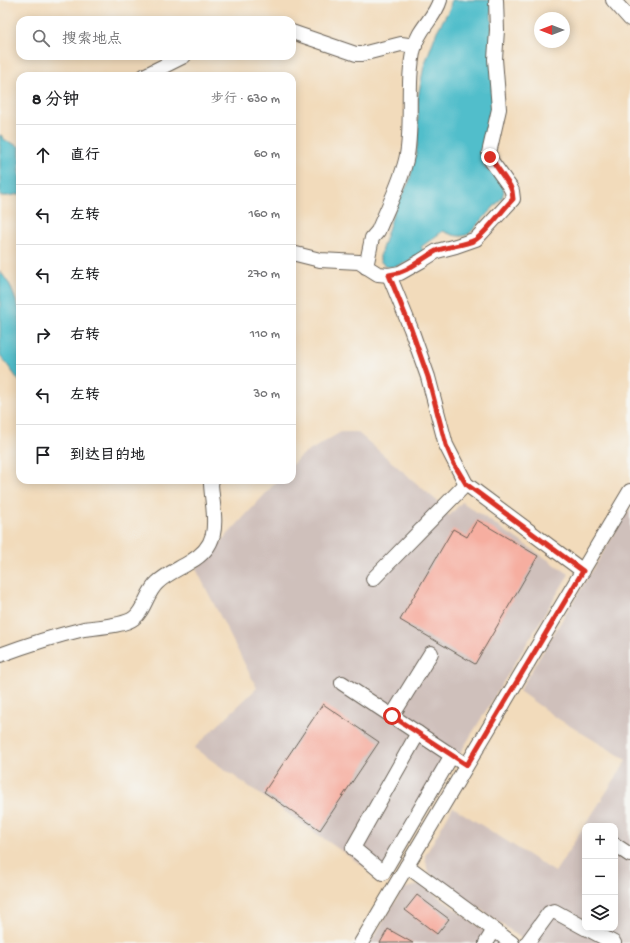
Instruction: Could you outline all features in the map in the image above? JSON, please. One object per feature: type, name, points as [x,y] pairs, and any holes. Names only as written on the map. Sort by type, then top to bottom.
[{"type":"street","points":[[366,267],[372,238],[378,232],[401,177],[406,161],[412,61],[415,46],[419,34],[438,7],[440,0]]},
{"type":"street","points":[[296,254],[320,260],[359,262],[378,274],[389,275],[400,273],[422,262],[437,251],[476,239],[513,199],[510,186],[492,162],[489,153],[499,109],[495,59],[497,30],[496,0]]},
{"type":"street","points":[[613,0],[630,19]]},
{"type":"street","points":[[296,33],[356,54],[362,54],[401,44],[415,46]]},
{"type":"street","points":[[152,72],[176,60]]},
{"type":"street","points":[[389,275],[411,329],[428,377],[446,445],[454,464],[466,484],[583,571]]},
{"type":"street","points":[[0,655],[63,634],[122,623],[136,617],[156,583],[195,560],[210,543],[215,529],[211,484]]},
{"type":"street","points":[[373,579],[466,484]]},
{"type":"street","points":[[361,943],[630,492]]},
{"type":"street","points":[[392,716],[431,653]]},
{"type":"street","points":[[342,683],[467,765]]},
{"type":"street","points":[[418,733],[353,848],[383,873],[452,755]]},
{"type":"street","points":[[618,847],[630,855]]},
{"type":"street","points":[[407,866],[512,943]]},
{"type":"street","points":[[527,943],[549,913],[554,911],[582,926]]},
{"type":"street","points":[[486,943],[494,930]]},
{"type":"street","points":[[591,931],[614,943]]},
{"type":"shaded area","points":[[341,432],[357,432],[437,501],[449,516],[462,502],[569,574],[383,880],[194,748],[257,688],[196,569],[274,484],[296,484],[296,460],[299,457]]},
{"type":"shaded area","points":[[630,508],[630,943],[528,943],[428,872],[425,856],[453,807],[555,872],[582,830],[582,931],[618,931],[618,823],[586,823],[627,760],[555,717],[519,691]]},
{"type":"shaded area","points":[[421,884],[501,943],[370,943],[403,889]]},
{"type":"water","points":[[451,0],[491,0],[494,101],[492,122],[483,143],[482,155],[484,165],[487,169],[500,178],[504,191],[502,198],[467,235],[453,235],[443,231],[421,247],[424,251],[416,257],[398,266],[387,267],[380,261],[380,255],[395,208],[409,182],[416,155],[418,136],[418,97],[424,66],[437,31],[450,8]]},
{"type":"water","points":[[1,135],[5,140],[16,145],[16,195],[0,196]]},
{"type":"water","points":[[0,271],[10,285],[16,301],[16,377],[0,355]]},
{"type":"building","points":[[477,520],[538,556],[475,664],[400,620],[453,529],[467,537]]},
{"type":"building","points":[[323,704],[379,742],[320,830],[264,792]]},
{"type":"building","points":[[417,895],[449,919],[437,934],[405,910]]},
{"type":"building","points":[[388,929],[413,943],[380,943]]},
{"type":"route","points":[[392,716],[467,765],[583,571],[466,484],[454,464],[446,445],[420,353],[389,275],[400,273],[422,262],[437,251],[476,239],[513,199],[510,186],[490,157]]}]
